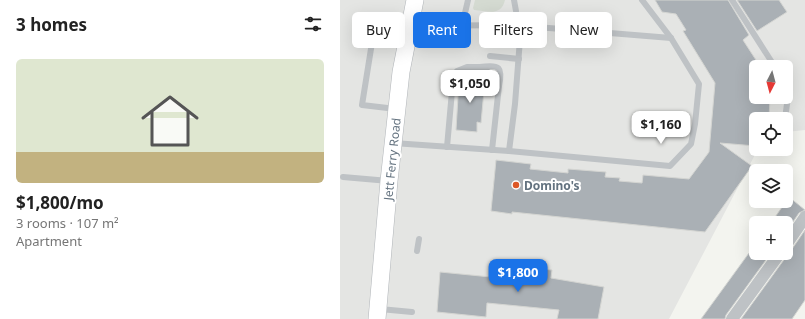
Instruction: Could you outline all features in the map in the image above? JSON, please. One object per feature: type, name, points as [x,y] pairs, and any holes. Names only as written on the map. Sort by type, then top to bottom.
[{"type":"street","name":"Jett Ferry Road","points":[[378,314],[389,181],[401,72],[415,0]]},
{"type":"street","points":[[793,235],[805,217]]},
{"type":"street","points":[[732,319],[775,260]]},
{"type":"lane","points":[[465,12],[468,0]]},
{"type":"lane","points":[[514,0],[516,11]]},
{"type":"lane","points":[[393,143],[447,148],[509,151],[670,166],[691,144],[695,124],[699,84],[671,38],[642,0]]},
{"type":"lane","points":[[732,0],[771,60]]},
{"type":"lane","points":[[547,27],[671,38]]},
{"type":"lane","points":[[405,31],[413,31]]},
{"type":"lane","points":[[371,48],[362,105],[397,110]]},
{"type":"lane","points":[[509,151],[520,48]]},
{"type":"lane","points":[[490,56],[519,59]]},
{"type":"lane","points":[[447,148],[453,80],[457,71],[467,67],[492,65],[500,68],[501,76],[492,150]]},
{"type":"lane","points":[[480,67],[493,75],[499,86]]},
{"type":"lane","points":[[343,178],[389,181]]},
{"type":"lane","points":[[417,251],[419,239]]},
{"type":"lane","points":[[378,314],[412,312]]},
{"type":"shaded area","points":[[340,0],[805,0],[805,130],[793,131],[793,112],[749,112],[749,156],[754,156],[669,319],[340,319]]},
{"type":"shaded area","points":[[475,0],[505,0],[500,9],[493,12],[474,10]]},
{"type":"building","points":[[655,0],[728,0],[749,35],[743,40],[756,60],[749,60],[749,104],[770,104],[769,112],[749,112],[749,145],[720,143],[749,164],[749,170],[705,232],[491,211],[496,160],[531,164],[530,169],[568,173],[568,169],[606,172],[605,177],[620,178],[619,181],[642,183],[643,175],[689,179],[709,152],[715,83],[683,31],[686,30],[676,14],[662,12]]},
{"type":"building","points":[[737,0],[779,0],[787,12],[757,31]]},
{"type":"building","points":[[469,78],[485,80],[481,123],[477,122],[477,132],[456,130],[459,80],[469,81]]},
{"type":"building","points":[[793,200],[805,210],[799,213],[793,222],[793,216],[776,216],[781,208],[793,208]]},
{"type":"building","points":[[805,230],[805,300],[792,319],[741,319],[784,260],[793,260],[793,248]]},
{"type":"building","points":[[749,253],[749,260],[766,260],[726,315],[725,319],[701,319]]},
{"type":"building","points":[[503,265],[552,270],[551,278],[604,287],[598,319],[557,319],[559,310],[487,303],[486,317],[437,312],[440,272],[501,278]]},
{"type":"place","name":"Domino's","points":[[516,185]]}]
